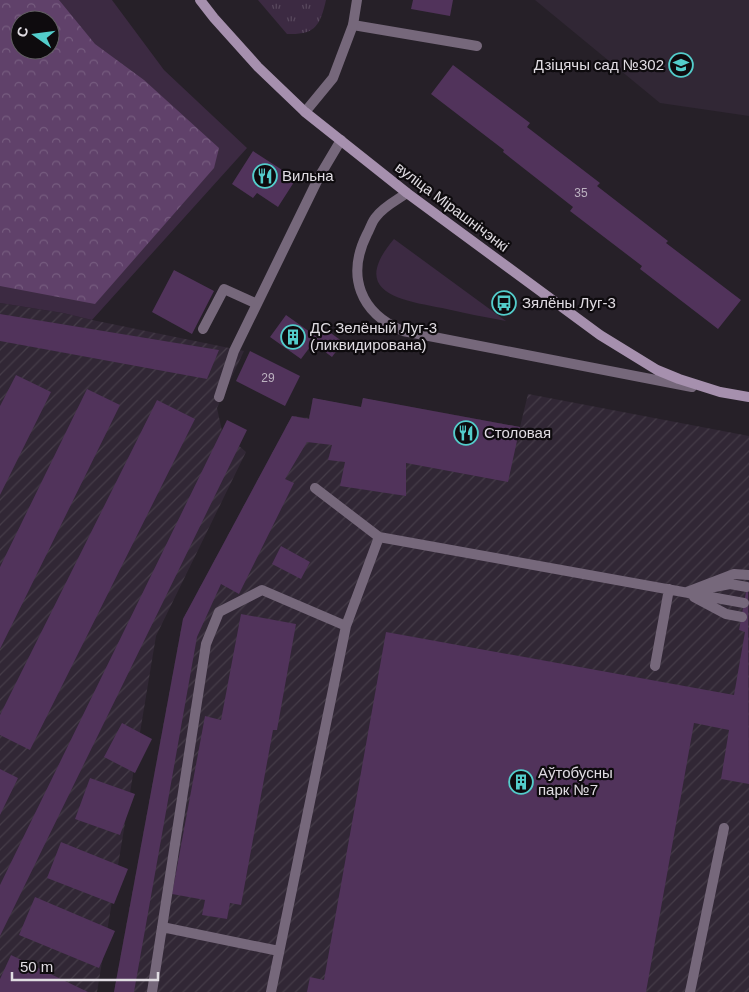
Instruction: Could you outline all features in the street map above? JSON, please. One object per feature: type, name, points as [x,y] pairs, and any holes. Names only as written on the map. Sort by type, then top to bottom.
[{"type":"main road","name":"вуліца Мірашнічэнкі","points":[[200,0],[258,67],[304,112],[406,193],[600,335],[657,370],[679,380],[720,392],[749,397]]},
{"type":"street","points":[[304,112],[333,78],[353,25],[357,0]]},
{"type":"street","points":[[353,25],[477,46]]},
{"type":"street","points":[[219,397],[234,351],[319,177],[341,140]]},
{"type":"street","points":[[406,193],[376,216],[363,242],[359,260],[358,279],[361,295],[377,316],[390,326],[403,331],[720,392]]},
{"type":"street","points":[[203,329],[224,289],[257,304]]},
{"type":"street","points":[[315,488],[379,537],[744,603]]},
{"type":"street","points":[[271,992],[346,626],[379,537]]},
{"type":"street","points":[[686,593],[734,574],[749,575]]},
{"type":"street","points":[[686,593],[730,584],[747,586]]},
{"type":"street","points":[[152,992],[206,644],[219,612],[262,590],[346,626]]},
{"type":"street","points":[[656,666],[669,590]]},
{"type":"street","points":[[686,593],[726,614],[742,617]]},
{"type":"street","points":[[690,992],[724,828]]},
{"type":"street","points":[[162,927],[279,951]]},
{"type":"shaded area","name":"Дзіцячы сад №302","points":[[535,0],[749,0],[749,116],[660,103]]},
{"type":"shaded area","points":[[0,303],[63,313],[244,351],[217,408],[222,431],[246,452],[156,636],[97,992],[0,992]]},
{"type":"shaded area","points":[[528,394],[749,436],[749,992],[114,992],[183,619],[292,416],[309,418],[313,398],[361,407],[363,398],[520,427]]},
{"type":"green space","points":[[0,0],[112,0],[164,70],[247,148],[92,320],[63,313],[0,303]]},
{"type":"green space","points":[[0,0],[59,0],[95,44],[144,80],[219,148],[214,168],[95,304],[0,286]]},
{"type":"green space","points":[[258,0],[326,0],[315,27],[304,33],[287,34]]},
{"type":"green space","points":[[394,239],[506,321],[410,301],[396,297],[385,290],[378,282],[376,271],[381,257]]},
{"type":"building","points":[[413,0],[453,0],[450,16],[411,9]]},
{"type":"building","points":[[453,65],[530,123],[527,127],[600,183],[597,186],[668,241],[666,243],[741,300],[718,329],[640,269],[642,266],[570,211],[573,207],[503,152],[504,150],[431,94]]},
{"type":"building","points":[[253,151],[296,179],[278,207],[257,193],[253,198],[232,184]]},
{"type":"building","points":[[174,270],[214,291],[192,334],[152,312]]},
{"type":"building","points":[[0,314],[219,350],[207,379],[0,341]]},
{"type":"building","name":"ДС Зелёный Луг-3 (ликвидирована)","points":[[286,315],[317,337],[324,328],[343,342],[332,357],[313,343],[301,359],[270,337]]},
{"type":"building","points":[[250,351],[300,376],[285,406],[236,381]]},
{"type":"building","points":[[16,375],[51,392],[0,495],[0,406]]},
{"type":"building","points":[[87,389],[120,405],[0,649],[0,567]]},
{"type":"building","points":[[313,398],[361,407],[363,398],[520,427],[508,482],[406,463],[406,496],[340,486],[345,462],[328,460],[332,445],[307,442],[285,479],[294,483],[239,594],[221,584],[197,637],[134,992],[114,992],[183,619],[292,416],[309,419]]},
{"type":"building","points":[[157,400],[195,419],[30,750],[0,735],[0,715]]},
{"type":"building","points":[[227,420],[247,430],[0,936],[0,885]]},
{"type":"building","points":[[281,546],[310,562],[301,579],[272,564]]},
{"type":"building","name":"Аўтобусны парк №7","points":[[748,581],[749,784],[721,779],[729,730],[694,723],[646,992],[307,992],[310,977],[324,980],[386,632],[734,695],[745,632],[739,630]]},
{"type":"building","points":[[241,614],[296,624],[277,730],[273,730],[241,905],[230,903],[227,919],[202,915],[205,900],[172,894],[205,716],[221,720]]},
{"type":"building","points":[[122,723],[152,739],[135,773],[104,757]]},
{"type":"building","points":[[0,769],[18,778],[0,815]]},
{"type":"building","points":[[90,778],[135,794],[120,835],[75,819]]},
{"type":"building","points":[[61,842],[128,869],[114,904],[47,878]]},
{"type":"building","points":[[35,897],[115,931],[99,968],[19,935]]},
{"type":"building","points":[[11,955],[88,992],[0,992],[0,979]]},
{"type":"place","name":"Дзіцячы сад №302","points":[[681,65]]},
{"type":"place","name":"Вильна","points":[[265,176]]},
{"type":"place","name":"Зялёны Луг-3","points":[[504,303]]},
{"type":"place","name":"ДС Зелёный Луг-3 (ликвидирована)","points":[[293,337]]},
{"type":"place","name":"Столовая","points":[[466,433]]},
{"type":"place","name":"Аўтобусны парк №7","points":[[521,782]]}]
